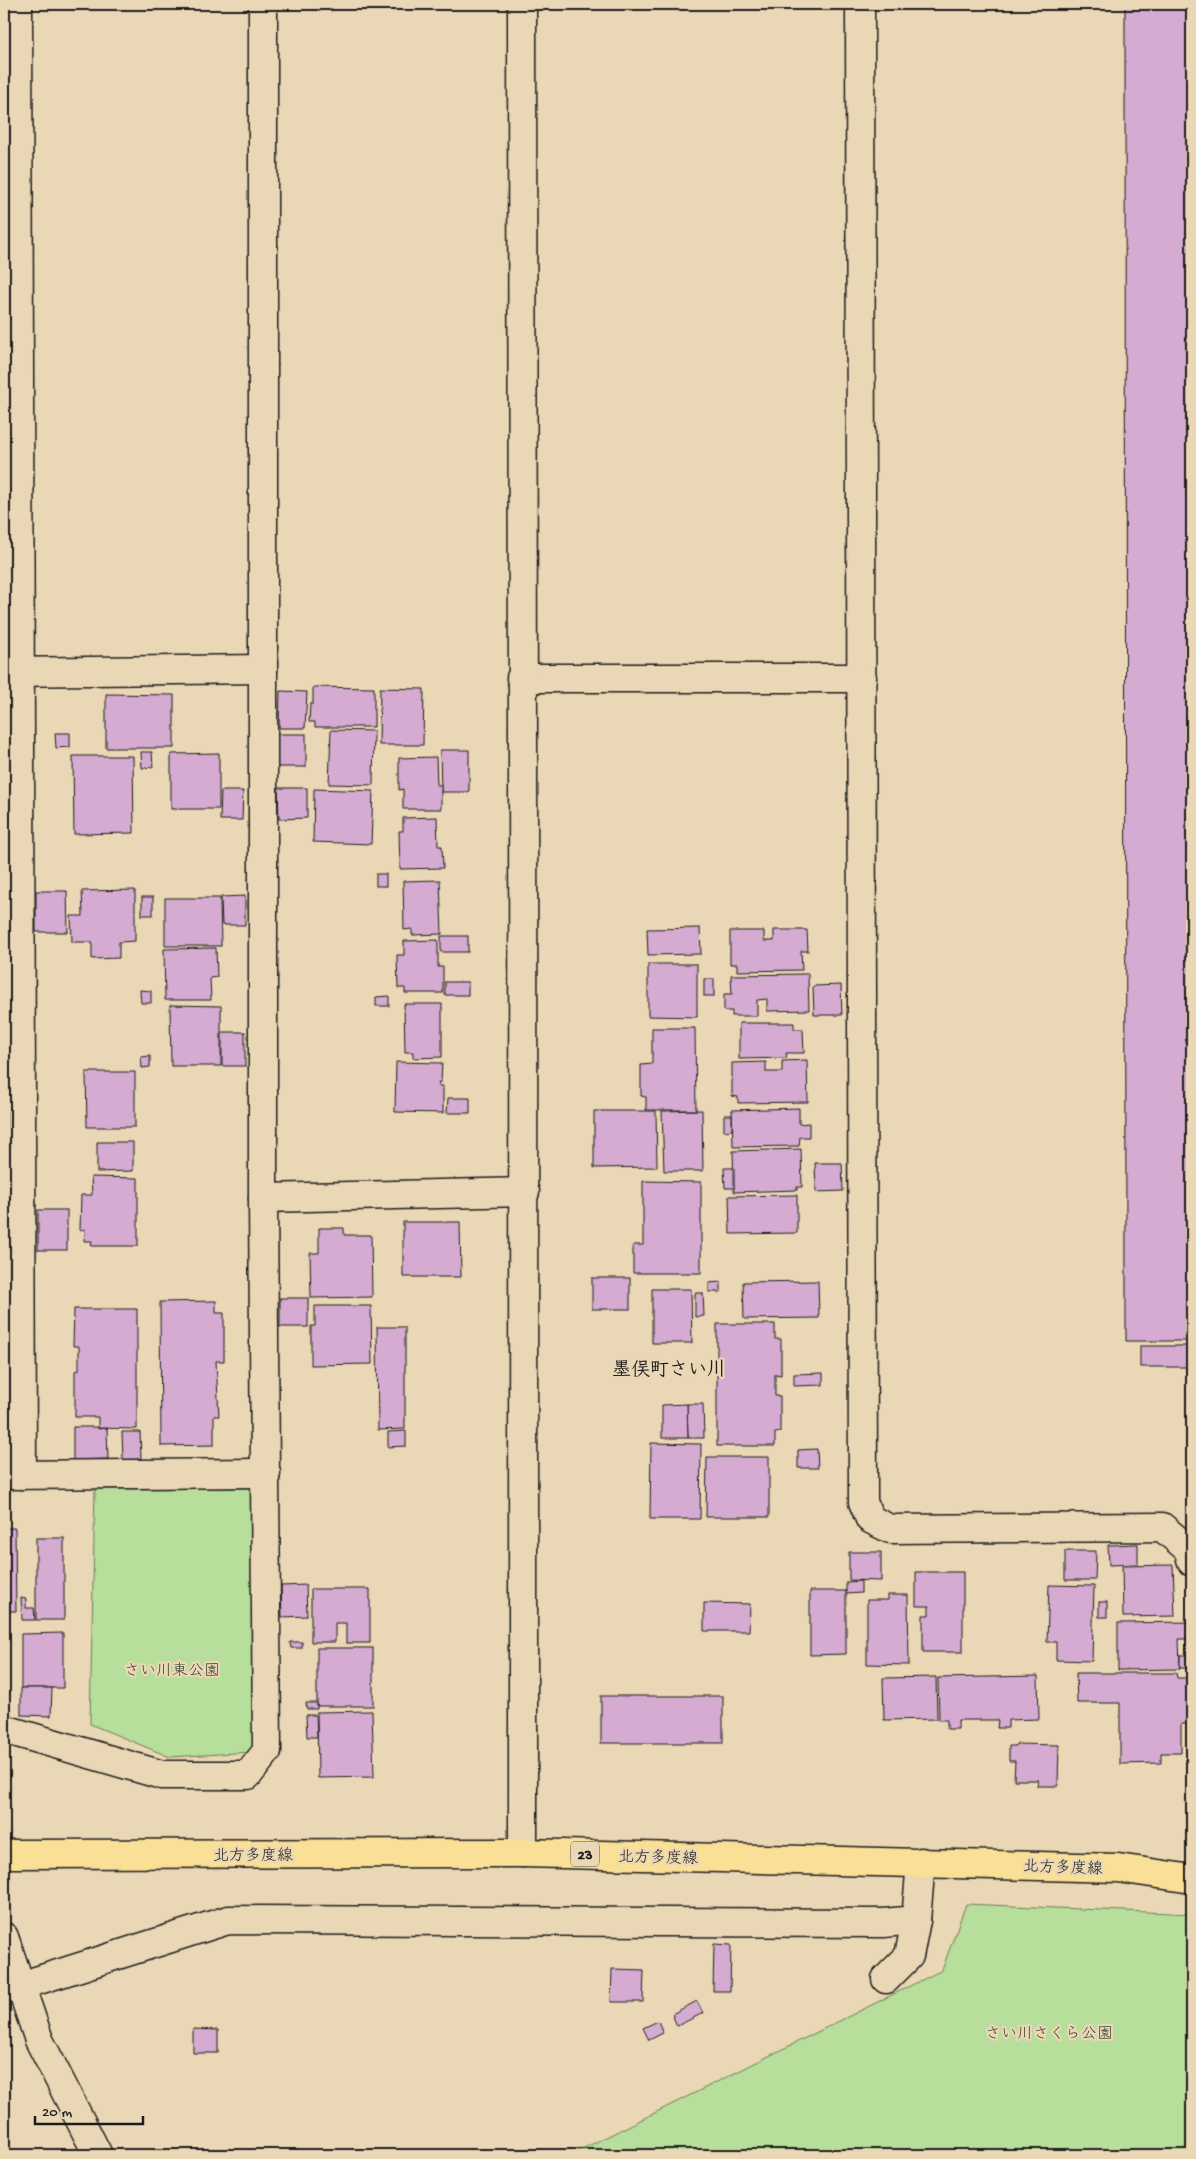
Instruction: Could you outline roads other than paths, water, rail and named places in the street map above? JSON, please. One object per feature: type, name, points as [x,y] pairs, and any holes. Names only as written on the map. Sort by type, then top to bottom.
[{"type":"main road","name":"北方多度線","points":[[4,1854],[523,1853],[1118,1868],[1192,1879]]},
{"type":"street","points":[[18,4],[11,379],[13,1475],[266,1473]]},
{"type":"street","points":[[4,1729],[162,1775],[248,1775],[267,1751],[263,1198],[263,4]]},
{"type":"street","points":[[522,4],[521,678],[525,1192],[523,1853]]},
{"type":"street","points":[[860,4],[863,1502],[870,1519],[890,1528],[1162,1527],[1188,1549],[1192,1562]]},
{"type":"street","points":[[11,672],[263,669]]},
{"type":"street","points":[[521,678],[862,678]]},
{"type":"street","points":[[263,1198],[525,1192]]},
{"type":"street","points":[[886,1979],[909,1956],[916,1920],[921,1862]]},
{"type":"street","points":[[20,1986],[228,1920],[883,1923],[916,1920]]},
{"type":"street","points":[[4,1938],[39,2040],[98,2155]]},
{"type":"district","name":"墨俣町さい川","points":[[669,1368]]},
{"type":"park label","name":"さい川東公園","points":[[172,1669]]},
{"type":"park label","name":"さい川さくら公園","points":[[1049,2032]]}]
